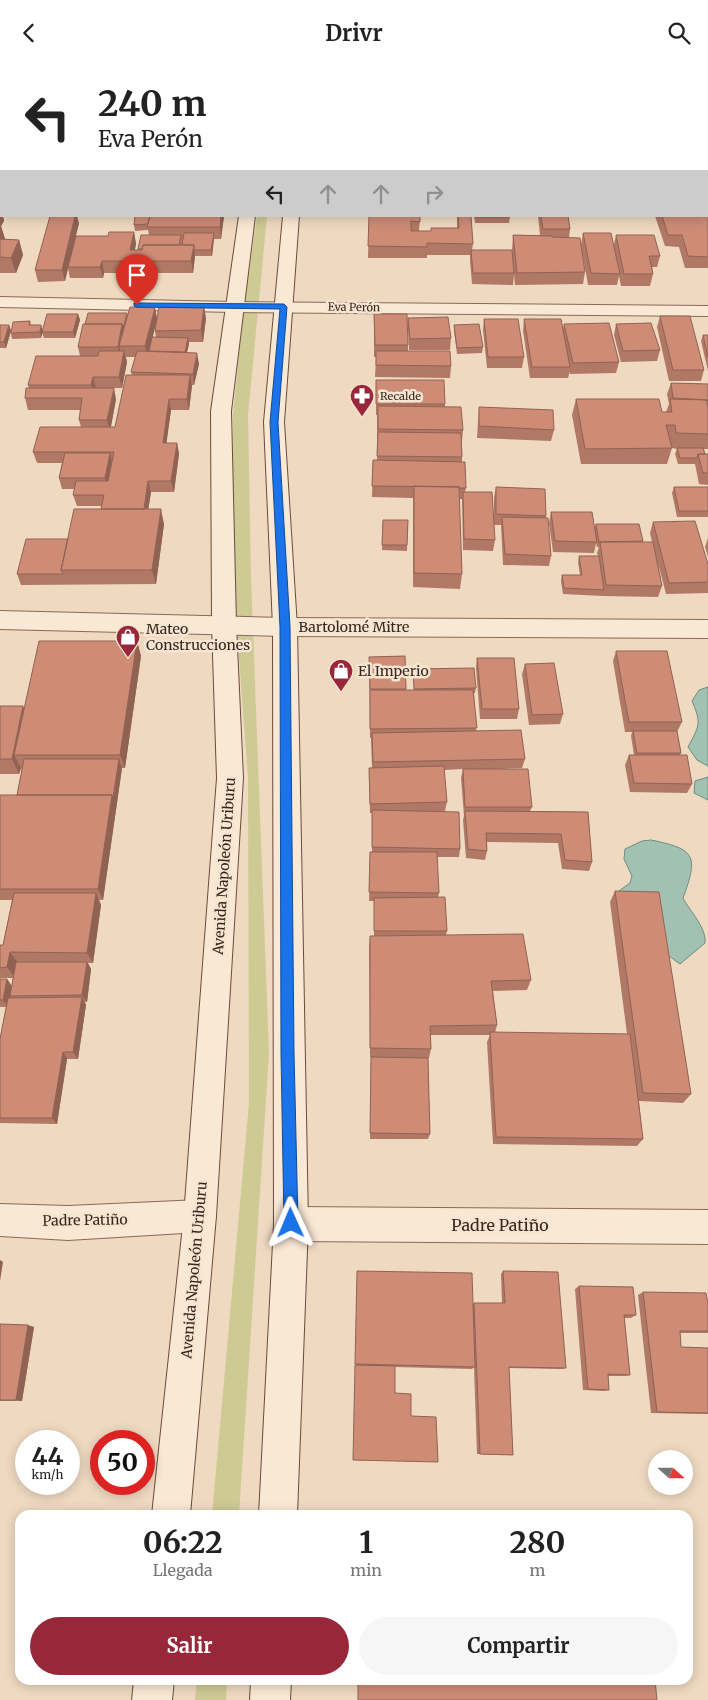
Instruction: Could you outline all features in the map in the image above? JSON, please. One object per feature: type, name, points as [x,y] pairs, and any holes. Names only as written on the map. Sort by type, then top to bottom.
[{"type":"main road","name":"Avenida Napoleón Uriburu","points":[[171,1510],[200,1216],[230,778],[224,624],[221,411],[247,217]]},
{"type":"main road","points":[[278,1510],[291,1223],[285,627],[274,422],[291,217]]},
{"type":"main road","name":"Eva Perón","points":[[0,301],[234,307],[708,311]]},
{"type":"main road","name":"Bartolomé Mitre","points":[[0,621],[224,624],[285,627],[708,629]]},
{"type":"main road","name":"Padre Patiño","points":[[0,1220],[68,1223],[200,1216]]},
{"type":"main road","name":"Padre Patiño","points":[[291,1223],[708,1227]]},
{"type":"main road","points":[[152,1700],[154,1685]]},
{"type":"main road","points":[[270,1700],[271,1685]]},
{"type":"shaded area","points":[[257,217],[267,217],[248,415],[251,578],[269,1053],[239,1510],[212,1510],[249,1103],[248,777],[233,577],[233,415],[242,323]]},
{"type":"shaded area","points":[[708,687],[708,766],[697,760],[688,747],[698,725],[692,701],[699,690]]},
{"type":"shaded area","points":[[708,777],[708,800],[694,793],[695,781]]},
{"type":"shaded area","points":[[651,840],[666,843],[685,851],[690,856],[692,863],[683,898],[703,931],[705,943],[680,964],[665,953],[619,891],[630,883],[632,876],[624,859],[625,849],[642,841]]},
{"type":"shaded area","points":[[196,1685],[227,1685],[226,1700],[195,1700]]},
{"type":"building","points":[[50,217],[75,217],[62,270],[35,270]]},
{"type":"building","points":[[135,217],[150,217],[148,224],[134,225]]},
{"type":"building","points":[[150,217],[221,217],[220,227],[147,227]]},
{"type":"building","points":[[369,217],[420,217],[420,222],[411,221],[411,231],[431,231],[431,228],[459,228],[458,217],[471,217],[473,244],[427,243],[427,247],[368,246]]},
{"type":"building","points":[[541,217],[568,217],[570,229],[543,229]]},
{"type":"building","points":[[662,217],[708,217],[708,257],[688,256],[682,235],[668,235]]},
{"type":"building","points":[[109,232],[134,232],[130,250],[142,250],[143,245],[194,245],[191,261],[102,261],[100,267],[68,267],[76,236],[108,236]]},
{"type":"building","points":[[184,233],[214,233],[211,250],[194,250],[194,245],[182,245]]},
{"type":"building","points":[[583,233],[611,233],[620,274],[591,273]]},
{"type":"building","points":[[141,235],[181,235],[179,245],[143,245],[142,249],[138,249]]},
{"type":"building","points":[[513,235],[580,238],[585,272],[517,273]]},
{"type":"building","points":[[616,235],[654,235],[660,256],[649,256],[653,274],[624,274]]},
{"type":"building","points":[[0,239],[19,240],[11,258],[0,257]]},
{"type":"building","points":[[471,250],[512,250],[514,273],[473,273]]},
{"type":"building","points":[[159,306],[204,306],[201,330],[155,331]]},
{"type":"building","points":[[130,307],[155,308],[145,346],[119,346]]},
{"type":"building","points":[[88,313],[127,313],[123,329],[122,324],[85,324]]},
{"type":"building","points":[[47,314],[78,314],[73,332],[42,332]]},
{"type":"building","points":[[374,314],[407,314],[408,345],[375,345]]},
{"type":"building","points":[[660,316],[690,316],[704,370],[673,370]]},
{"type":"building","points":[[448,317],[451,338],[410,339],[408,318]]},
{"type":"building","points":[[484,319],[518,319],[524,357],[488,357]]},
{"type":"building","points":[[524,319],[561,319],[570,367],[532,367]]},
{"type":"building","points":[[30,321],[29,325],[41,325],[40,332],[11,333],[13,322]]},
{"type":"building","points":[[609,323],[619,362],[573,363],[564,324]]},
{"type":"building","points":[[651,323],[660,350],[623,351],[616,324]]},
{"type":"building","points":[[83,324],[122,324],[118,347],[78,347]]},
{"type":"building","points":[[479,324],[483,347],[457,348],[454,325]]},
{"type":"building","points":[[0,325],[9,325],[4,342],[0,342]]},
{"type":"building","points":[[703,335],[708,335],[708,358]]},
{"type":"building","points":[[152,337],[188,338],[185,352],[149,351]]},
{"type":"building","points":[[99,351],[124,351],[119,377],[93,377],[91,385],[28,385],[36,356],[98,356]]},
{"type":"building","points":[[137,351],[197,353],[193,374],[131,372]]},
{"type":"building","points":[[376,351],[450,351],[451,366],[376,365]]},
{"type":"building","points":[[126,375],[190,375],[187,399],[169,399],[163,443],[177,443],[171,481],[148,481],[144,509],[101,509],[104,495],[73,495],[76,481],[108,481],[114,452],[33,452],[40,427],[115,427]]},
{"type":"building","points":[[376,380],[444,380],[445,404],[376,404]]},
{"type":"building","points":[[671,383],[708,384],[708,400],[673,398]]},
{"type":"building","points":[[26,388],[114,388],[107,420],[79,420],[82,398],[25,398]]},
{"type":"building","points":[[576,399],[659,399],[662,412],[672,412],[670,399],[706,400],[708,408],[708,434],[676,433],[675,425],[666,425],[672,448],[585,449]]},
{"type":"building","points":[[378,406],[461,407],[463,430],[378,429]]},
{"type":"building","points":[[479,407],[553,410],[554,430],[479,426]]},
{"type":"building","points":[[378,432],[461,433],[462,457],[377,456]]},
{"type":"building","points":[[677,448],[703,448],[705,454],[698,454],[697,458],[680,458]]},
{"type":"building","points":[[65,453],[110,453],[105,478],[59,478]]},
{"type":"building","points":[[698,454],[708,454],[708,473],[703,473]]},
{"type":"building","points":[[373,460],[465,462],[466,488],[372,486]]},
{"type":"building","points":[[414,486],[459,487],[462,574],[414,573]]},
{"type":"building","points":[[496,487],[545,489],[546,516],[496,514]]},
{"type":"building","points":[[674,487],[708,487],[708,511],[679,511]]},
{"type":"building","points":[[463,492],[492,492],[495,540],[464,539]]},
{"type":"building","points":[[74,509],[161,509],[152,570],[61,570]]},
{"type":"building","points":[[551,512],[592,512],[597,542],[555,541]]},
{"type":"building","points":[[502,517],[548,518],[551,556],[505,554]]},
{"type":"building","points":[[383,520],[408,520],[407,545],[382,545]]},
{"type":"building","points":[[695,521],[708,564],[708,582],[669,583],[653,522]]},
{"type":"building","points":[[596,524],[639,524],[643,541],[599,542]]},
{"type":"building","points":[[26,539],[68,539],[61,570],[63,574],[17,574]]},
{"type":"building","points":[[600,542],[653,542],[662,586],[606,585]]},
{"type":"building","points":[[579,556],[599,556],[604,590],[564,588],[562,575],[582,575]]},
{"type":"building","points":[[39,641],[137,641],[120,755],[14,755]]},
{"type":"building","points":[[616,651],[667,651],[682,722],[629,722]]},
{"type":"building","points":[[405,656],[406,689],[370,689],[369,657]]},
{"type":"building","points":[[477,658],[514,658],[519,709],[482,709]]},
{"type":"building","points":[[554,663],[563,714],[532,715],[525,664]]},
{"type":"building","points":[[474,668],[476,688],[414,689],[413,669]]},
{"type":"building","points":[[370,690],[473,690],[477,728],[370,729]]},
{"type":"building","points":[[0,706],[23,706],[12,759],[0,759]]},
{"type":"building","points":[[521,730],[525,759],[373,762],[372,733]]},
{"type":"building","points":[[633,731],[677,731],[681,753],[637,753]]},
{"type":"building","points":[[629,755],[687,755],[692,784],[634,783]]},
{"type":"building","points":[[24,759],[119,759],[113,798],[112,795],[17,795]]},
{"type":"building","points":[[444,766],[447,802],[370,804],[369,768]]},
{"type":"building","points":[[463,769],[528,769],[532,807],[465,807]]},
{"type":"building","points":[[0,795],[112,795],[98,889],[0,889]]},
{"type":"building","points":[[372,810],[459,812],[460,849],[372,847]]},
{"type":"building","points":[[465,811],[588,812],[592,862],[565,860],[561,834],[486,833],[487,851],[468,849]]},
{"type":"building","points":[[370,852],[437,852],[439,893],[369,892]]},
{"type":"building","points":[[615,891],[659,892],[691,1094],[643,1093]]},
{"type":"building","points":[[14,893],[96,893],[87,953],[10,952],[7,967],[0,968],[0,945],[3,945]]},
{"type":"building","points":[[445,897],[447,931],[374,931],[374,898]]},
{"type":"building","points":[[523,934],[531,980],[491,981],[497,1025],[430,1026],[431,1049],[370,1048],[370,936]]},
{"type":"building","points":[[16,962],[87,962],[82,995],[10,996]]},
{"type":"building","points":[[0,979],[7,979],[3,1000],[0,1000]]},
{"type":"building","points":[[82,997],[73,1052],[63,1052],[52,1118],[0,1118],[0,1039],[8,998]]},
{"type":"building","points":[[490,1032],[630,1034],[643,1139],[496,1137]]},
{"type":"building","points":[[371,1057],[428,1058],[430,1134],[370,1133]]},
{"type":"building","points":[[357,1271],[472,1273],[475,1367],[355,1364]]},
{"type":"building","points":[[503,1271],[558,1272],[566,1368],[509,1367],[513,1455],[480,1454],[474,1303],[505,1303]]},
{"type":"building","points":[[579,1286],[633,1287],[636,1315],[624,1315],[630,1375],[608,1374],[609,1390],[588,1389]]},
{"type":"building","points":[[643,1292],[706,1293],[708,1331],[680,1331],[681,1347],[708,1348],[708,1413],[657,1412]]},
{"type":"building","points":[[0,1324],[28,1325],[16,1400],[0,1400]]},
{"type":"building","points":[[355,1365],[395,1366],[395,1393],[411,1394],[411,1416],[436,1417],[438,1462],[353,1460]]},
{"type":"building","points":[[358,1685],[656,1685],[657,1700],[358,1700]]},
{"type":"place","name":"Recalde","points":[[362,417]]},
{"type":"place","name":"Mateo Construcciones","points":[[128,658]]},
{"type":"place","name":"El Imperio","points":[[341,692]]},
{"type":"route","points":[[137,305],[284,307],[274,422],[285,627],[291,1223]]}]
